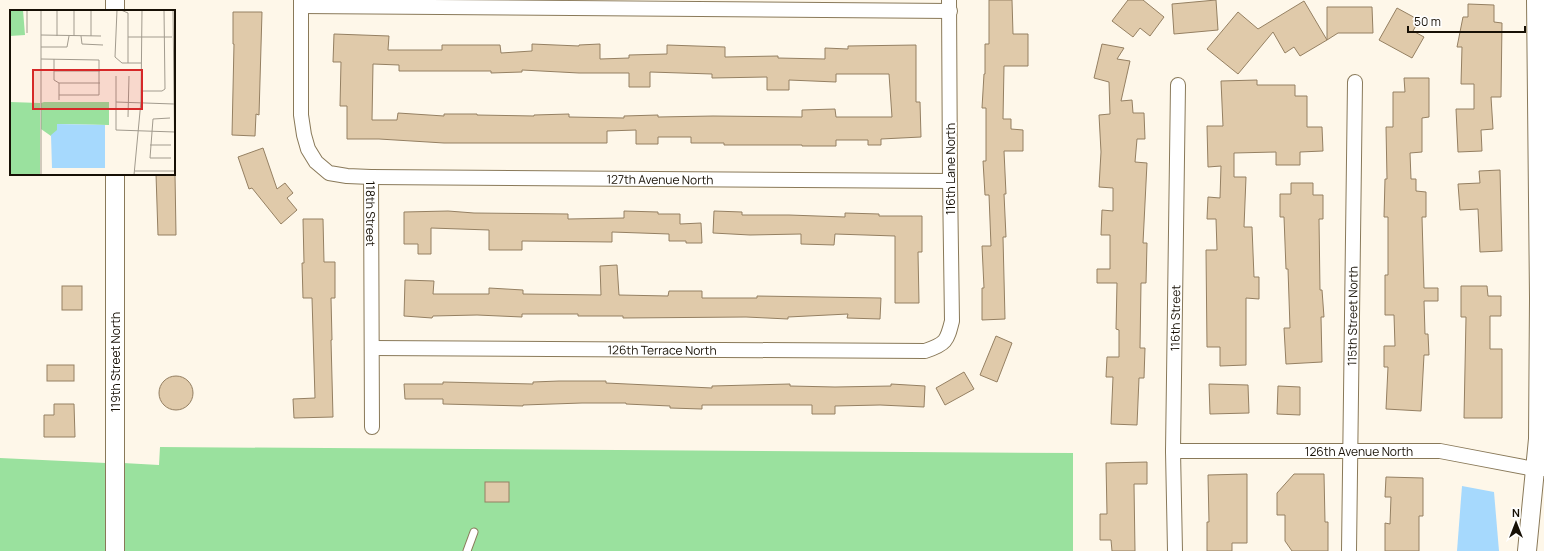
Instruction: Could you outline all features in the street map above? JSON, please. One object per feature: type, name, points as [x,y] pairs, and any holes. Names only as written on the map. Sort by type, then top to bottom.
[{"type":"street","points":[[1527,551],[1539,469],[1538,439],[1542,298],[1536,0]]},
{"type":"street","points":[[301,3],[950,5]]},
{"type":"street","name":"118th Street","points":[[301,3],[301,115],[308,149],[316,162],[329,173],[347,176],[371,177],[372,427]]},
{"type":"street","name":"116th Lane North","points":[[948,338],[952,321],[950,5]]},
{"type":"street","name":"115th Street North","points":[[1349,551],[1355,82]]},
{"type":"street","name":"116th Street","points":[[1175,551],[1173,451],[1178,85]]},
{"type":"street","name":"119th Street North","points":[[114,551],[115,175]]},
{"type":"street","name":"127th Avenue North","points":[[371,177],[950,181]]},
{"type":"street","name":"126th Terrace North","points":[[372,348],[926,351],[939,346],[948,338]]},
{"type":"street","name":"126th Avenue North","points":[[1173,451],[1440,451],[1539,469]]},
{"type":"lane","points":[[467,551],[474,532]]},
{"type":"green space","points":[[160,447],[1073,453],[1073,551],[123,551],[123,463],[159,465]]},
{"type":"green space","points":[[0,458],[106,463],[106,551],[0,551]]},
{"type":"water","points":[[1462,486],[1494,492],[1499,551],[1457,551]]},
{"type":"building","points":[[989,0],[1012,0],[1013,34],[1028,34],[1028,66],[1004,66],[1003,119],[1011,119],[1011,129],[1023,130],[1023,151],[1004,151],[1006,194],[1004,194],[1006,237],[1003,237],[1005,319],[982,320],[982,288],[984,288],[982,246],[991,246],[989,195],[985,195],[983,161],[986,161],[986,108],[982,108],[985,74],[985,44],[989,44]]},
{"type":"building","points":[[1128,0],[1143,0],[1164,17],[1150,36],[1140,28],[1133,37],[1112,21]]},
{"type":"building","points":[[1216,0],[1218,30],[1174,34],[1172,4]]},
{"type":"building","points":[[1304,1],[1327,40],[1300,56],[1294,47],[1285,53],[1273,32],[1238,74],[1207,49],[1238,12],[1258,29]]},
{"type":"building","points":[[1468,4],[1494,5],[1494,22],[1502,23],[1501,97],[1491,97],[1493,129],[1481,130],[1482,151],[1458,152],[1456,109],[1474,109],[1474,84],[1461,84],[1462,47],[1457,47],[1463,17],[1468,17]]},
{"type":"building","points":[[1327,7],[1372,7],[1373,33],[1338,33],[1327,40]]},
{"type":"building","points":[[1397,8],[1419,20],[1413,31],[1424,37],[1412,58],[1379,40]]},
{"type":"building","points":[[233,12],[262,12],[259,115],[256,114],[255,136],[232,135],[234,44]]},
{"type":"building","points":[[334,34],[389,36],[388,50],[442,50],[442,45],[500,45],[501,53],[532,51],[532,44],[579,46],[600,44],[600,59],[629,58],[629,55],[667,54],[667,45],[725,47],[725,57],[778,56],[778,58],[825,59],[825,48],[848,49],[848,46],[916,45],[916,102],[920,102],[921,137],[881,139],[881,145],[868,145],[868,140],[836,140],[836,146],[724,145],[724,143],[691,143],[691,137],[658,137],[658,144],[636,144],[636,130],[607,131],[607,143],[444,143],[379,139],[347,139],[347,106],[340,106],[341,62],[333,62]],"holes":[[[373,64],[399,65],[399,71],[491,71],[491,73],[522,72],[522,70],[579,73],[629,73],[629,87],[650,87],[650,72],[712,74],[712,78],[767,77],[767,90],[789,90],[789,80],[836,82],[836,74],[889,74],[892,117],[836,117],[835,109],[802,110],[802,117],[658,117],[658,115],[624,116],[624,118],[569,117],[569,114],[534,116],[444,114],[444,116],[398,113],[397,120],[372,120]]]},
{"type":"building","points":[[1102,44],[1124,48],[1117,59],[1130,61],[1121,101],[1132,100],[1133,113],[1144,113],[1145,139],[1137,139],[1135,162],[1147,163],[1143,243],[1147,243],[1146,283],[1141,283],[1140,348],[1145,348],[1144,378],[1139,378],[1137,425],[1111,424],[1113,377],[1106,377],[1107,357],[1119,357],[1119,330],[1116,329],[1117,283],[1097,283],[1097,269],[1110,269],[1110,235],[1101,235],[1102,210],[1113,211],[1113,188],[1099,187],[1101,152],[1099,115],[1110,114],[1109,82],[1094,78]]},
{"type":"building","points":[[1404,78],[1429,78],[1429,117],[1422,118],[1422,152],[1410,153],[1411,179],[1416,179],[1416,191],[1426,192],[1426,217],[1422,217],[1424,288],[1438,288],[1438,301],[1424,301],[1425,334],[1428,334],[1429,355],[1424,355],[1421,411],[1386,409],[1388,367],[1384,367],[1384,346],[1395,346],[1394,315],[1385,315],[1385,275],[1388,275],[1388,217],[1384,217],[1385,179],[1387,179],[1386,127],[1393,127],[1393,92],[1405,92]]},
{"type":"building","points":[[1257,80],[1257,85],[1295,85],[1295,96],[1307,96],[1307,127],[1322,127],[1323,151],[1300,152],[1300,165],[1276,165],[1276,152],[1234,153],[1234,177],[1246,177],[1244,227],[1252,227],[1254,277],[1259,277],[1259,299],[1246,298],[1246,365],[1220,366],[1220,347],[1207,347],[1206,250],[1217,250],[1216,219],[1207,219],[1208,197],[1220,198],[1221,166],[1208,167],[1207,126],[1223,126],[1221,81]]},
{"type":"building","points":[[263,148],[277,189],[285,183],[293,193],[287,198],[297,210],[281,224],[252,188],[249,189],[238,157]]},
{"type":"building","points":[[1500,170],[1502,251],[1480,252],[1478,209],[1460,210],[1458,184],[1480,183],[1479,171]]},
{"type":"building","points":[[175,174],[176,235],[158,235],[156,175]]},
{"type":"building","points":[[1291,183],[1313,183],[1313,195],[1323,195],[1323,219],[1319,219],[1320,290],[1322,290],[1324,317],[1321,317],[1322,362],[1286,364],[1284,328],[1290,328],[1288,269],[1286,269],[1284,217],[1280,217],[1280,194],[1291,194]]},
{"type":"building","points":[[448,211],[474,213],[568,214],[568,219],[624,218],[624,211],[680,214],[680,224],[701,223],[702,243],[669,241],[669,234],[612,232],[612,242],[522,241],[522,250],[489,250],[489,230],[431,228],[431,254],[418,254],[418,244],[404,244],[404,212]]},
{"type":"building","points":[[714,211],[742,212],[742,215],[845,217],[845,213],[879,214],[879,216],[922,216],[922,252],[918,252],[919,303],[895,303],[895,236],[835,234],[834,245],[801,244],[801,234],[750,235],[713,233]]},
{"type":"building","points":[[303,219],[323,219],[324,262],[335,262],[335,298],[331,298],[333,417],[294,418],[293,399],[315,398],[312,298],[303,298]]},
{"type":"building","points":[[617,265],[619,295],[668,296],[669,291],[702,291],[702,298],[757,298],[757,296],[881,298],[880,319],[847,318],[848,314],[788,317],[788,319],[746,317],[623,318],[623,316],[578,316],[578,314],[522,314],[522,317],[477,315],[433,316],[432,318],[404,316],[405,280],[434,281],[433,294],[489,294],[489,288],[523,290],[523,294],[601,295],[600,266]]},
{"type":"building","points":[[62,286],[82,286],[82,310],[62,310]]},
{"type":"building","points":[[1461,286],[1487,286],[1488,296],[1501,296],[1501,316],[1490,316],[1490,349],[1502,349],[1502,418],[1464,418],[1466,317],[1461,317]]},
{"type":"building","points":[[996,336],[1012,343],[997,382],[980,375]]},
{"type":"building","points":[[47,365],[74,365],[74,381],[47,381]]},
{"type":"building","points":[[964,372],[974,389],[945,405],[936,388]]},
{"type":"building","points":[[173,376],[179,376],[188,381],[192,387],[192,399],[188,405],[179,410],[173,410],[164,405],[159,396],[159,390],[164,381]]},
{"type":"building","points":[[606,381],[606,383],[712,388],[712,386],[790,384],[790,386],[835,387],[891,386],[891,384],[925,386],[924,407],[880,405],[835,406],[835,414],[812,414],[812,405],[702,405],[702,409],[670,408],[670,406],[626,403],[582,403],[523,406],[443,404],[443,399],[405,399],[404,384],[443,384],[443,382],[533,384],[533,382]]},
{"type":"building","points":[[1209,384],[1248,385],[1249,413],[1210,414]]},
{"type":"building","points":[[1278,386],[1300,387],[1300,415],[1277,414]]},
{"type":"building","points":[[54,404],[74,404],[75,437],[44,437],[44,415],[54,415]]},
{"type":"building","points":[[1147,462],[1147,484],[1134,484],[1135,551],[1112,551],[1111,540],[1100,540],[1100,514],[1107,514],[1106,463]]},
{"type":"building","points":[[1247,474],[1247,543],[1232,543],[1232,551],[1207,551],[1207,522],[1209,522],[1208,475]]},
{"type":"building","points":[[1294,474],[1324,474],[1325,522],[1328,522],[1328,551],[1292,551],[1285,541],[1285,515],[1277,515],[1277,493]]},
{"type":"building","points":[[1386,477],[1423,478],[1423,516],[1419,516],[1419,551],[1385,551],[1385,523],[1390,524],[1391,497],[1385,497]]},
{"type":"building","points":[[485,482],[509,482],[509,502],[485,502]]}]
